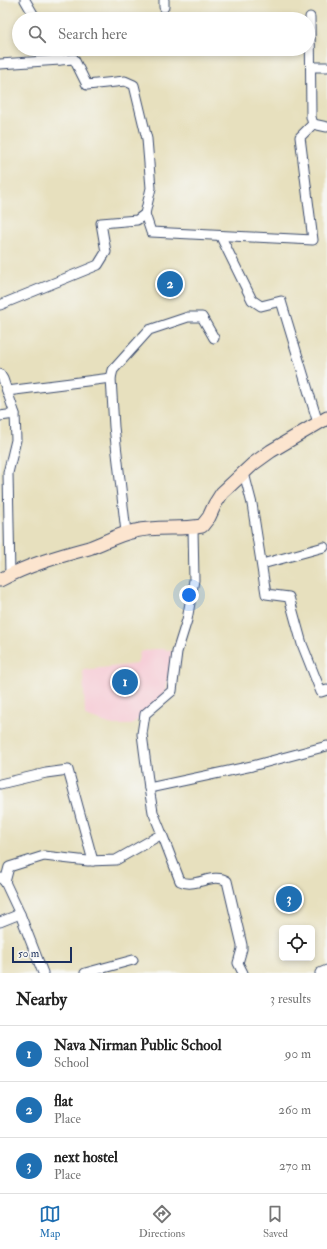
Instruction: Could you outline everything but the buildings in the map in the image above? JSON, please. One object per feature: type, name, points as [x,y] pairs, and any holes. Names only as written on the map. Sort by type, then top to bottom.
[{"type":"street","points":[[25,0],[32,12]]},
{"type":"street","points":[[58,56],[60,60]]},
{"type":"street","points":[[311,56],[311,118],[313,124]]},
{"type":"street","points":[[0,64],[74,59],[87,85],[125,81],[134,85],[147,139],[151,188],[145,214],[151,232],[221,237],[313,240],[300,137],[313,124]]},
{"type":"street","points":[[311,67],[327,67]]},
{"type":"street","points":[[313,124],[327,127]]},
{"type":"street","points":[[0,305],[98,265],[106,252],[101,222],[137,220],[145,214]]},
{"type":"street","points":[[0,374],[15,414],[16,440],[8,474],[5,578],[78,550],[89,548],[126,532],[150,528],[185,529],[202,526],[209,517],[214,504],[222,493],[253,464],[270,451],[323,421],[281,301],[261,306],[252,300],[221,237]]},
{"type":"street","points":[[126,532],[114,427],[111,378],[113,370],[149,330],[188,317],[202,317],[214,338]]},
{"type":"street","points":[[7,391],[111,378]]},
{"type":"street","points":[[0,416],[15,414]]},
{"type":"street","points":[[244,473],[252,504],[266,594],[289,598],[302,644],[321,692],[327,690]]},
{"type":"street","points":[[193,528],[194,580],[187,620],[177,652],[172,691],[145,714],[142,734],[153,812],[180,882],[186,884],[218,878],[227,882],[242,945],[242,953],[238,963],[243,973]]},
{"type":"street","points":[[262,564],[324,546]]},
{"type":"street","points":[[149,788],[252,766],[327,746]]},
{"type":"street","points":[[0,784],[46,773],[68,770],[93,861]]},
{"type":"street","points":[[43,973],[20,914],[2,880],[9,867],[44,856],[93,861],[116,860],[162,834]]},
{"type":"street","points":[[0,922],[20,914]]},
{"type":"street","points":[[85,973],[133,960]]},
{"type":"street","points":[[320,973],[327,970]]},
{"type":"shaded area","points":[[153,649],[172,651],[165,693],[132,725],[112,725],[85,716],[83,670],[137,664],[140,652]]},
{"type":"place","name":"flat","points":[[170,284]]},
{"type":"place","name":"Nava Nirman Public School","points":[[125,682]]},
{"type":"place","name":"next hostel","points":[[289,899]]}]
